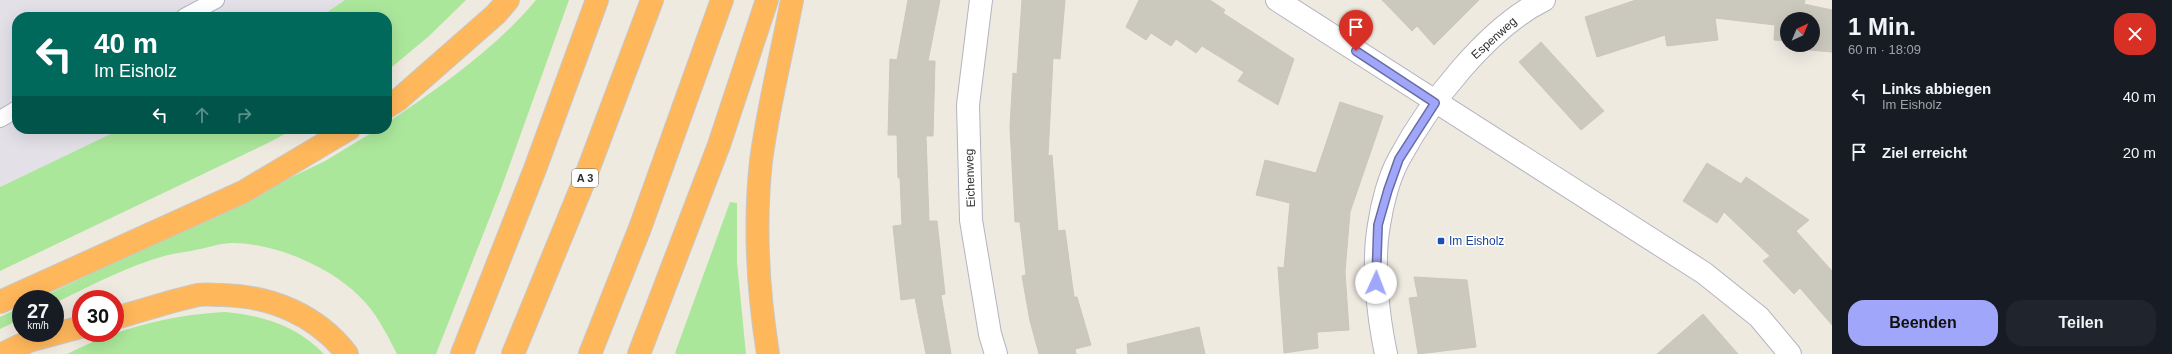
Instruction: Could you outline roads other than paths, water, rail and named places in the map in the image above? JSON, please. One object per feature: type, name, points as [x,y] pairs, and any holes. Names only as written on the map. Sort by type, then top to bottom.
[{"type":"highway","points":[[392,104],[473,34],[508,0]]},
{"type":"highway","points":[[462,354],[535,169],[596,0]]},
{"type":"highway","name":"A 3","points":[[514,354],[582,186],[652,0]]},
{"type":"highway","points":[[590,354],[640,228],[722,0]]},
{"type":"highway","points":[[639,354],[719,145],[767,0]]},
{"type":"highway","points":[[768,354],[762,317],[758,261],[759,189],[766,134],[792,0]]},
{"type":"highway","points":[[0,302],[243,192],[341,134]]},
{"type":"highway","points":[[124,316],[199,295],[239,296],[290,308],[321,327],[336,339],[347,354]]},
{"type":"highway","points":[[2,354],[29,342],[72,330]]},
{"type":"street","name":"Eichenweg","points":[[982,0],[968,105],[971,220],[990,334],[996,354]]},
{"type":"street","points":[[1277,0],[1435,103],[1704,273],[1759,317],[1790,354]]},
{"type":"street","name":"Espenweg","points":[[1386,354],[1376,283],[1378,225],[1399,159],[1435,103],[1478,51],[1529,8],[1544,0]]},
{"type":"lane","points":[[193,12],[216,0]]},
{"type":"lane","points":[[0,119],[12,112]]},
{"type":"place","name":"Im Eisholz","points":[[1441,241]]}]
